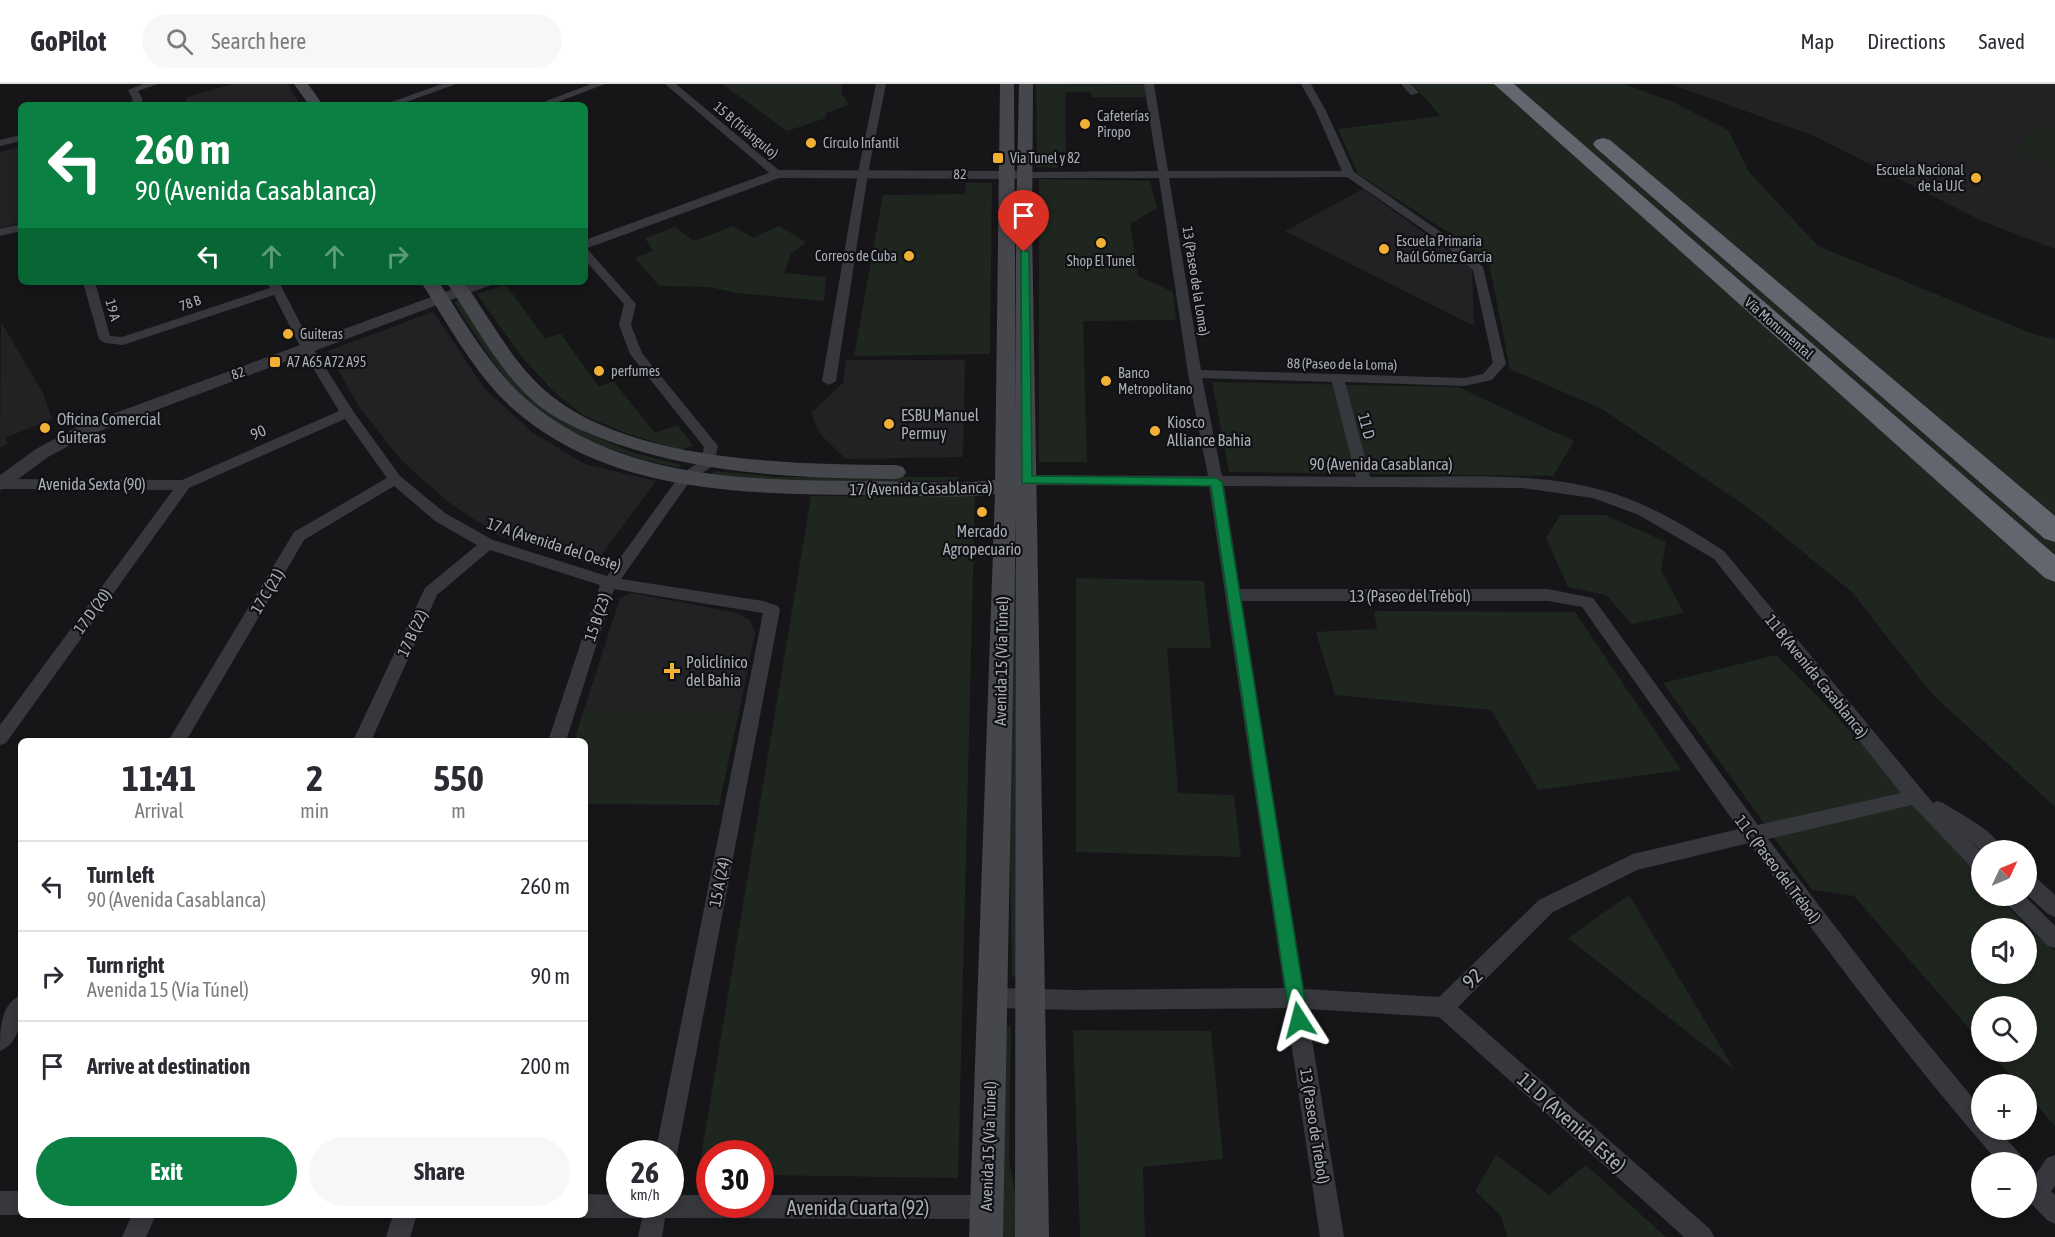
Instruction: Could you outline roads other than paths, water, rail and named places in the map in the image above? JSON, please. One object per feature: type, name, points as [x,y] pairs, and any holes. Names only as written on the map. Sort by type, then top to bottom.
[{"type":"highway","name":"Vía Monumental","points":[[1503,84],[2055,571]]},
{"type":"highway","name":"Vía Monumental","points":[[1533,84],[2055,532]]},
{"type":"highway","points":[[1994,518],[2055,584]]},
{"type":"main road","points":[[301,84],[314,102]]},
{"type":"main road","name":"Avenida 15 (Vía Túnel)","points":[[1007,84],[1005,174],[1030,1000],[1032,1237]]},
{"type":"main road","name":"Avenida 15 (Vía Túnel)","points":[[986,1222],[992,998],[1026,84]]},
{"type":"main road","name":"17 (Avenida Casablanca)","points":[[458,286],[511,365],[535,391],[556,409],[581,424],[636,445],[708,463],[796,471],[1013,480]]},
{"type":"main road","name":"17 (Avenida Casablanca)","points":[[435,290],[499,380],[518,402],[552,429],[608,456],[686,478],[747,487],[795,489],[1013,480]]},
{"type":"street","points":[[136,102],[138,100],[133,90],[153,84]]},
{"type":"street","points":[[397,102],[451,84]]},
{"type":"street","points":[[549,102],[600,84]]},
{"type":"street","name":"15 B (Triángulo)","points":[[670,84],[777,174]]},
{"type":"street","points":[[829,381],[863,173],[881,84]]},
{"type":"street","name":"13 (Paseo de la Loma)","points":[[1149,84],[1195,374],[1216,482]]},
{"type":"street","points":[[1306,84],[1321,111],[1349,174]]},
{"type":"street","points":[[1406,84],[1414,93]]},
{"type":"street","points":[[0,144],[18,139]]},
{"type":"street","name":"82","points":[[588,244],[777,174],[1349,174]]},
{"type":"street","name":"88 (Paseo de la Loma)","points":[[1195,374],[1464,382],[1487,377],[1500,364],[1479,269],[1447,242],[1349,174]]},
{"type":"street","points":[[0,234],[18,228]]},
{"type":"street","points":[[588,257],[630,304],[626,325],[636,354],[708,440],[711,446],[708,463]]},
{"type":"street","name":"19 A","points":[[90,285],[105,339],[112,341]]},
{"type":"street","name":"78 B","points":[[112,341],[123,341],[275,286]]},
{"type":"street","name":"17 A (Avenida del Oeste)","points":[[275,286],[307,348],[347,413],[394,479],[440,518],[488,544],[610,583],[772,610]]},
{"type":"street","name":"82","points":[[0,484],[42,453],[83,431],[307,348],[435,290],[458,286]]},
{"type":"street","name":"11 D","points":[[1338,380],[1364,481]]},
{"type":"street","name":"90","points":[[184,484],[347,413]]},
{"type":"street","name":"15 B (23)","points":[[558,738],[605,590],[686,478],[708,463]]},
{"type":"street","name":"17 C (21)","points":[[179,738],[299,536],[394,479]]},
{"type":"street","name":"90 (Avenida Casablanca)","points":[[1013,480],[1364,481],[1563,486],[1596,493],[1648,511],[1719,555]]},
{"type":"street","name":"13 (Paseo de Trebol)","points":[[1216,482],[1332,1237]]},
{"type":"street","name":"Avenida Sexta (90)","points":[[0,484],[184,484]]},
{"type":"street","name":"17 D (20)","points":[[0,738],[184,484]]},
{"type":"street","name":"17 B (22)","points":[[363,738],[431,591],[488,544]]},
{"type":"street","name":"11 B (Avenida Casablanca)","points":[[1719,555],[1915,797],[1971,854]]},
{"type":"street","name":"13 (Paseo del Trébol)","points":[[1233,595],[1548,595],[1587,602]]},
{"type":"street","name":"11 C (Paseo del Trébol)","points":[[1587,602],[1753,836],[1916,1049],[1971,1114]]},
{"type":"street","name":"15 A (24)","points":[[669,1140],[772,610]]},
{"type":"street","name":"11 B (Avenida Casablanca)","points":[[1915,797],[1942,811],[1983,840]]},
{"type":"street","name":"92","points":[[1443,1007],[1546,906],[1633,862],[1915,797]]},
{"type":"street","points":[[2037,891],[2055,908]]},
{"type":"street","points":[[2022,906],[2055,939]]},
{"type":"street","points":[[992,998],[1030,1000],[1296,998],[1443,1007]]},
{"type":"street","name":"11 D (Avenida Este)","points":[[1443,1007],[1702,1237]]},
{"type":"street","points":[[0,1041],[18,1010]]},
{"type":"street","name":"11 C (Paseo del Trébol)","points":[[1993,1140],[2003,1152]]},
{"type":"street","points":[[2037,1182],[2055,1166]]},
{"type":"street","points":[[2037,1192],[2055,1212]]},
{"type":"street","points":[[0,1203],[18,1203]]},
{"type":"street","name":"Avenida Cuarta (92)","points":[[588,1206],[606,1206]]},
{"type":"street","name":"Avenida Cuarta (92)","points":[[684,1206],[986,1222]]},
{"type":"street","points":[[134,1237],[143,1218]]},
{"type":"street","points":[[398,1237],[404,1218]]},
{"type":"street","points":[[650,1237],[654,1218]]},
{"type":"place","name":"Cafeterías Piropo","points":[[1085,124]]},
{"type":"place","name":"Círculo Infantil","points":[[811,143]]},
{"type":"place","name":"Via Tunel y 82","points":[[998,158]]},
{"type":"place","name":"Escuela Nacional de la UJC","points":[[1976,178]]},
{"type":"place","name":"Shop El Tunel","points":[[1101,243]]},
{"type":"place","name":"Escuela Primaria Raúl Gómez García","points":[[1384,249]]},
{"type":"place","name":"Correos de Cuba","points":[[909,256]]},
{"type":"place","name":"Guiteras","points":[[288,334]]},
{"type":"place","name":"A7 A65 A72 A95","points":[[275,362]]},
{"type":"place","name":"perfumes","points":[[599,371]]},
{"type":"place","name":"Banco Metropolitano","points":[[1106,381]]},
{"type":"place","name":"ESBU Manuel Permuy","points":[[889,424]]},
{"type":"place","name":"Oficina Comercial Guiteras","points":[[45,428]]},
{"type":"place","name":"Kiosco Alliance Bahia","points":[[1155,431]]},
{"type":"place","name":"Mercado Agropecuario","points":[[982,512]]},
{"type":"place","name":"Policlínico del Bahía","points":[[672,671]]}]
